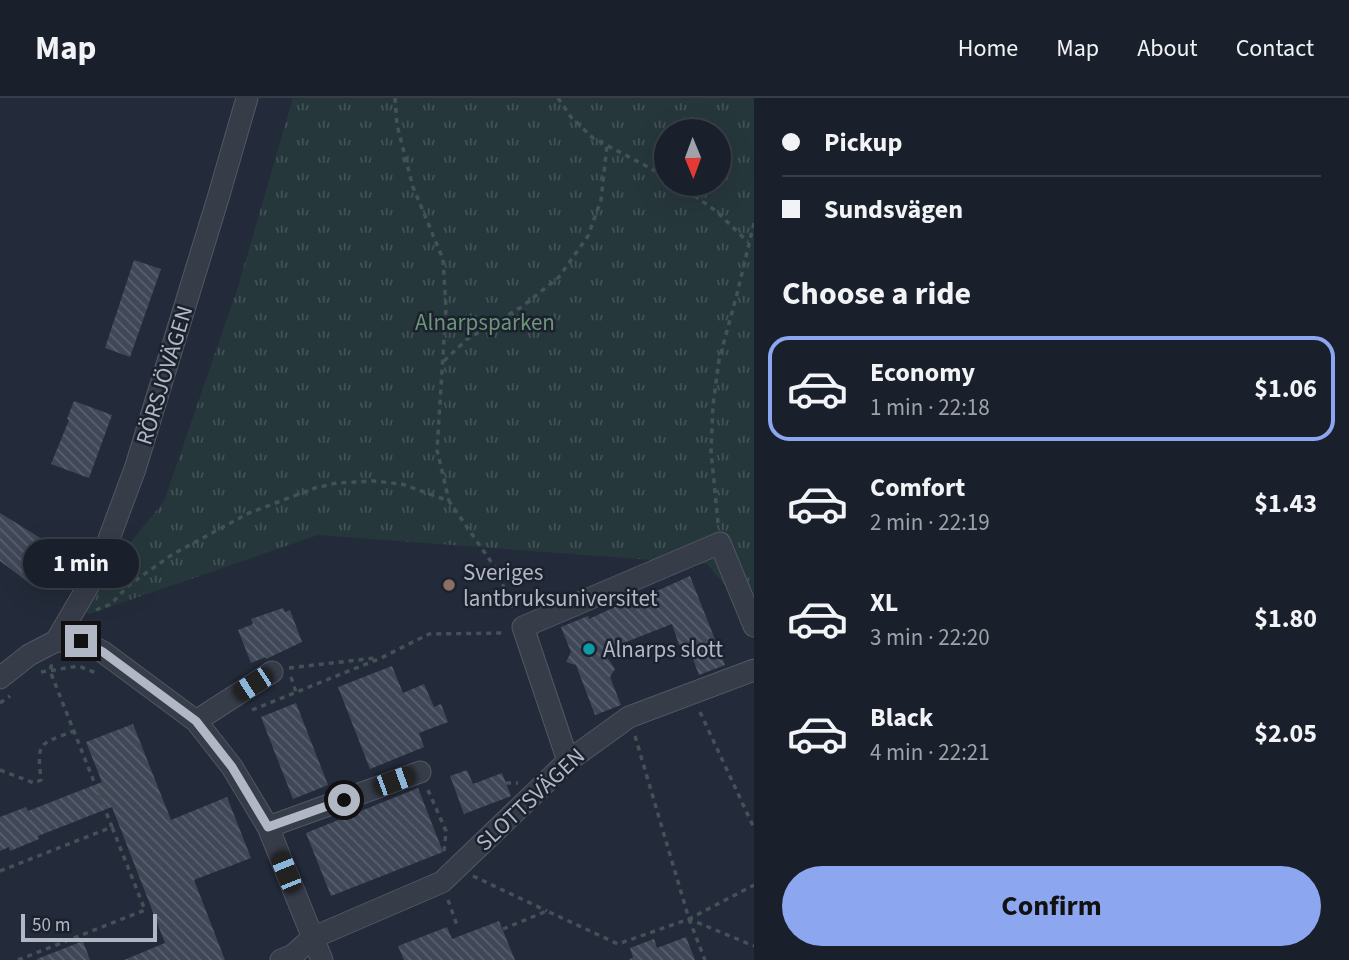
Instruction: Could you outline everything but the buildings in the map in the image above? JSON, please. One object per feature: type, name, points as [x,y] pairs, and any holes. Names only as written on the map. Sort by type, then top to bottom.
[{"type":"street","name":"RÖRSJÖVÄGEN","points":[[56,641],[97,571],[135,469],[247,98]]},
{"type":"street","points":[[568,761],[524,630],[720,543],[754,626]]},
{"type":"street","points":[[8,685],[29,654],[56,641],[81,641],[103,652],[196,721],[232,767],[268,827],[322,960]]},
{"type":"street","points":[[196,721],[280,670]]},
{"type":"street","name":"SLOTTSVÄGEN","points":[[281,960],[293,955],[312,938],[449,875],[568,761],[629,717],[754,670]]},
{"type":"street","points":[[268,827],[420,772]]},
{"type":"path","points":[[250,711],[381,658],[429,634],[524,630],[494,566],[449,501],[437,450],[446,308],[443,259],[413,187],[397,125],[395,98]]},
{"type":"path","points":[[558,98],[571,117],[593,138],[654,170]]},
{"type":"path","points":[[444,361],[466,340],[523,306],[559,277],[588,236],[597,212],[601,200],[607,145]]},
{"type":"path","points":[[695,196],[716,211],[748,242]]},
{"type":"path","points":[[720,543],[711,451],[713,405],[719,360],[754,223]]},
{"type":"path","points":[[81,641],[89,614],[111,604],[129,585],[173,554],[222,526],[283,499],[337,483],[373,481],[402,484],[449,501]]},
{"type":"path","points":[[296,692],[280,670],[381,658]]},
{"type":"path","points":[[32,678],[41,672],[79,666],[100,675]]},
{"type":"path","points":[[18,960],[145,910],[50,671]]},
{"type":"path","points":[[0,703],[8,685]]},
{"type":"path","points":[[692,694],[754,828]]},
{"type":"path","points":[[629,717],[689,919],[705,960]]},
{"type":"path","points":[[0,770],[34,783],[41,780],[38,762],[42,747],[48,741],[74,731]]},
{"type":"path","points":[[420,772],[446,831],[449,875],[458,928]]},
{"type":"path","points":[[0,870],[112,827]]},
{"type":"path","points":[[449,875],[547,911],[618,944],[689,919],[754,886]]},
{"type":"path","points":[[503,929],[547,911]]},
{"type":"path","points":[[689,919],[754,946]]},
{"type":"green space","name":"Alnarpsparken","points":[[293,98],[754,98],[754,620],[707,564],[318,535],[89,614],[79,606],[164,501],[238,287]]},
{"type":"place","name":"Sveriges lantbruksuniversitet","points":[[449,585]]},
{"type":"place","name":"Alnarps slott","points":[[589,649]]},
{"type":"route","points":[[81,641],[103,652],[196,721],[232,767],[268,827],[344,800]]}]
